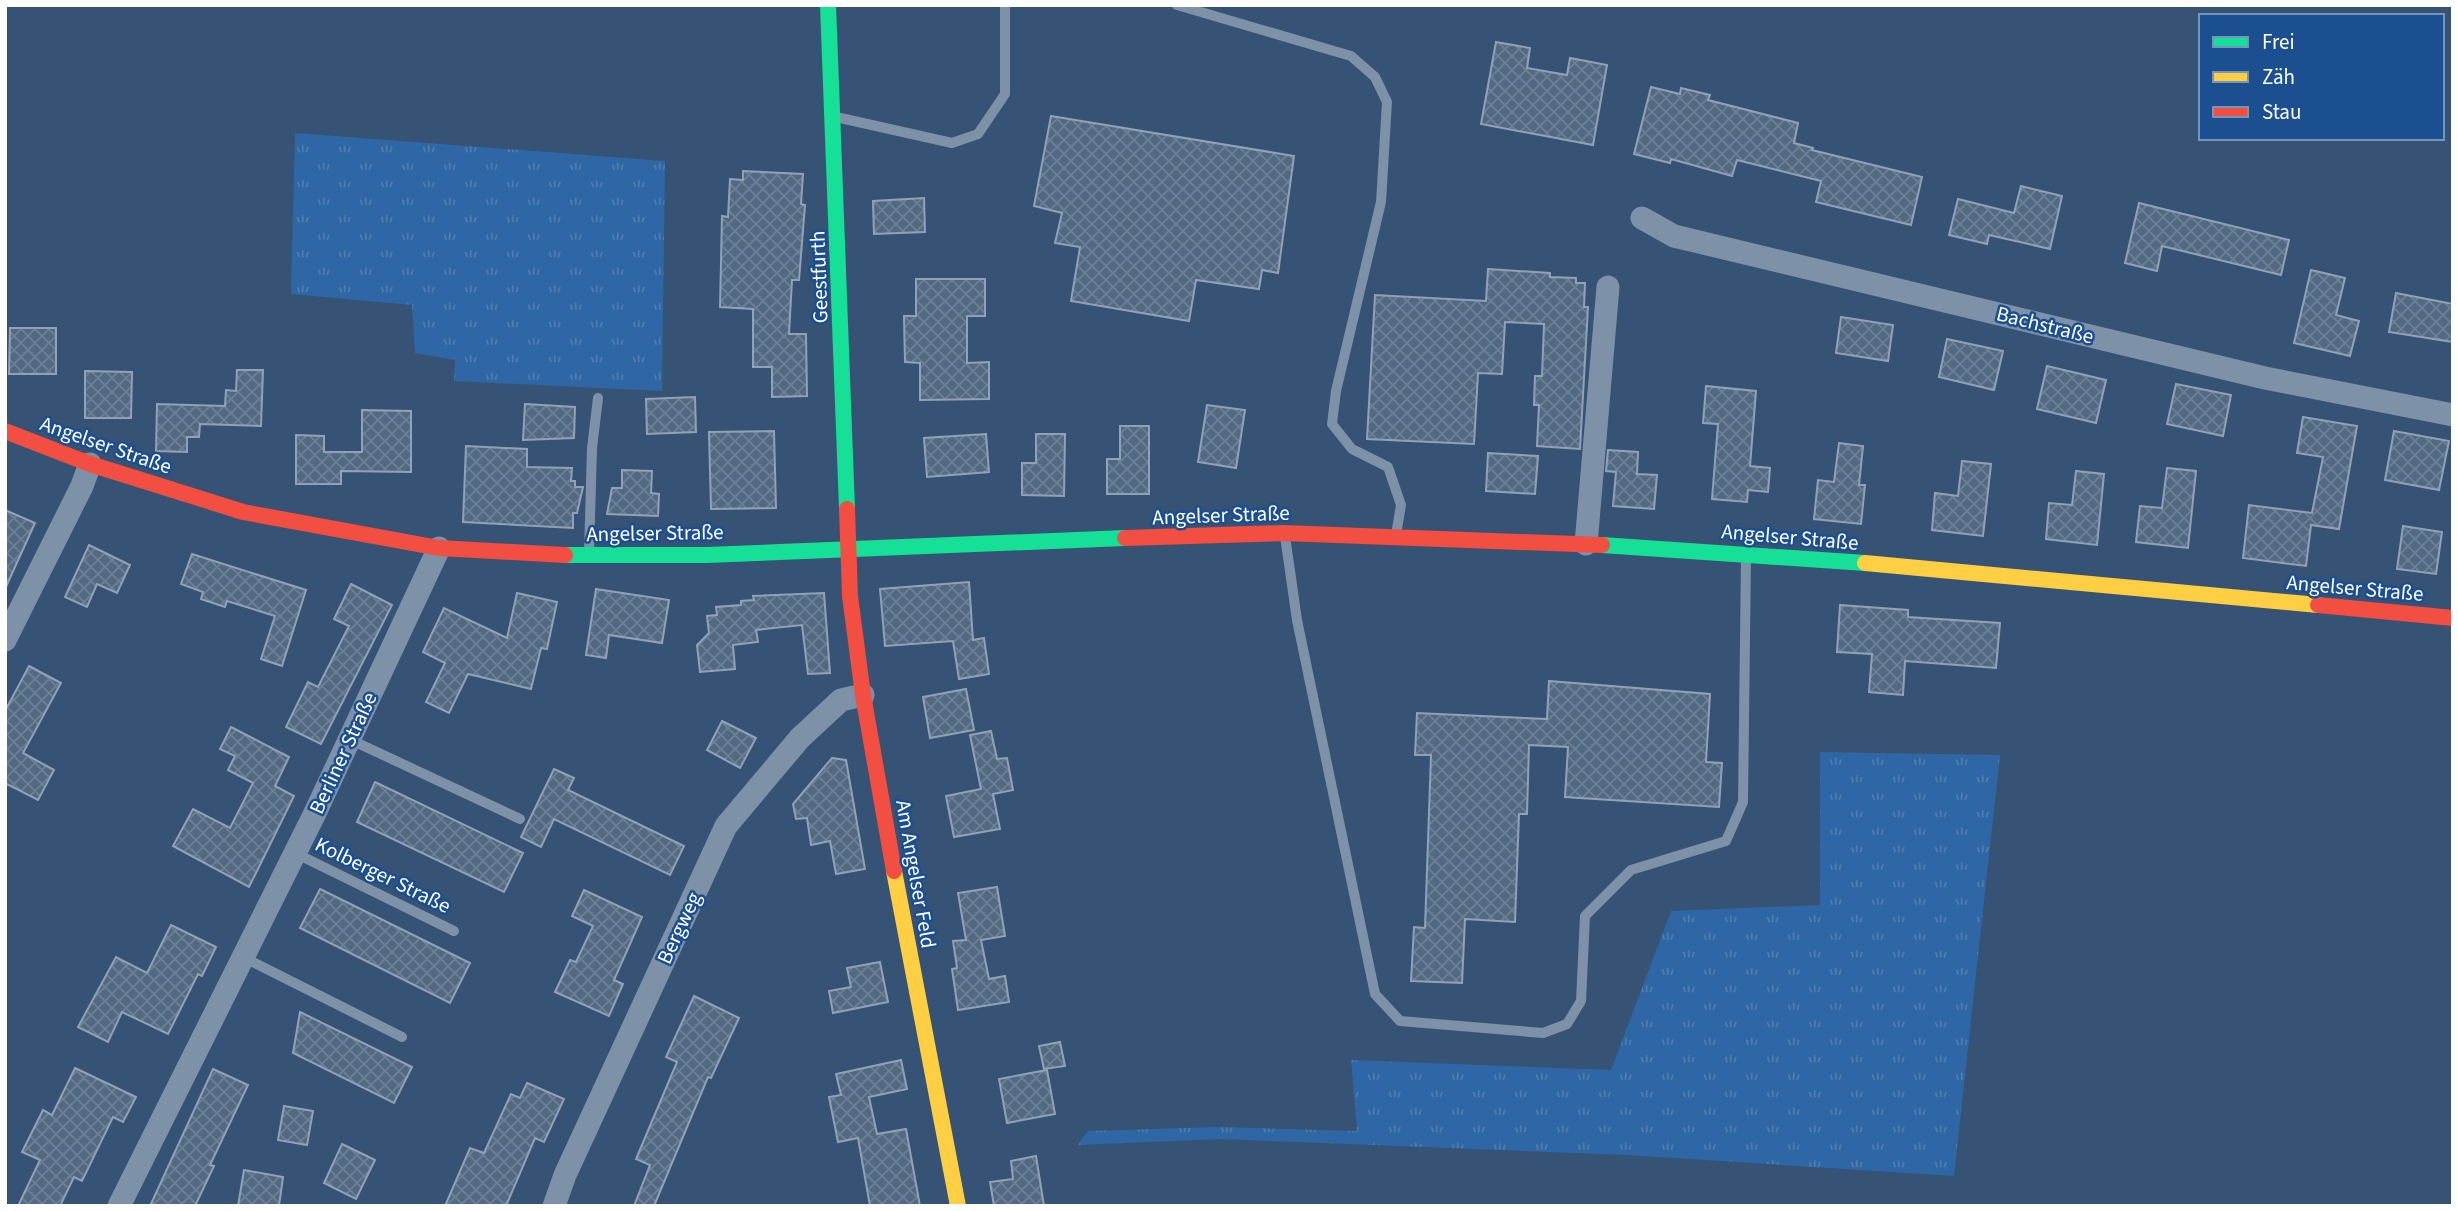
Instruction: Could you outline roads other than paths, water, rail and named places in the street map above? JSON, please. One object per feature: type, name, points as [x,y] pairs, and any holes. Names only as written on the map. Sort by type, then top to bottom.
[{"type":"main road","name":"Geestfurth","points":[[828,5],[849,547]]},
{"type":"main road","name":"Angelser Straße","points":[[5,431],[90,464],[243,512],[439,548],[589,556],[707,555],[849,547],[1284,533],[1586,544],[1746,554],[2453,618]]},
{"type":"main road","name":"Am Angelser Feld","points":[[849,547],[850,596],[863,695],[924,1038],[958,1206]]},
{"type":"street","name":"Bachstraße","points":[[1642,218],[1674,236],[2265,378],[2453,415]]},
{"type":"street","points":[[1586,544],[1608,287]]},
{"type":"street","points":[[5,640],[82,486],[90,464]]},
{"type":"street","name":"Berliner Straße","points":[[119,1206],[295,853],[439,548]]},
{"type":"street","name":"Bergweg","points":[[554,1206],[571,1162],[726,826],[800,738],[841,700],[863,695]]},
{"type":"lane","points":[[833,116],[952,143],[978,134],[1005,94],[1005,5]]},
{"type":"lane","points":[[1177,5],[1350,55],[1375,77],[1387,102],[1381,202],[1336,391],[1332,424],[1352,449],[1388,467],[1401,505],[1395,537]]},
{"type":"lane","points":[[589,556],[592,448],[598,398]]},
{"type":"lane","points":[[1284,533],[1297,620],[1375,994],[1401,1021],[1543,1033],[1567,1024],[1581,1001],[1585,916],[1631,870],[1726,841],[1743,802],[1746,554]]},
{"type":"lane","points":[[349,739],[520,819]]},
{"type":"lane","name":"Kolberger Straße","points":[[295,853],[454,931]]},
{"type":"lane","points":[[243,957],[402,1037]]}]
